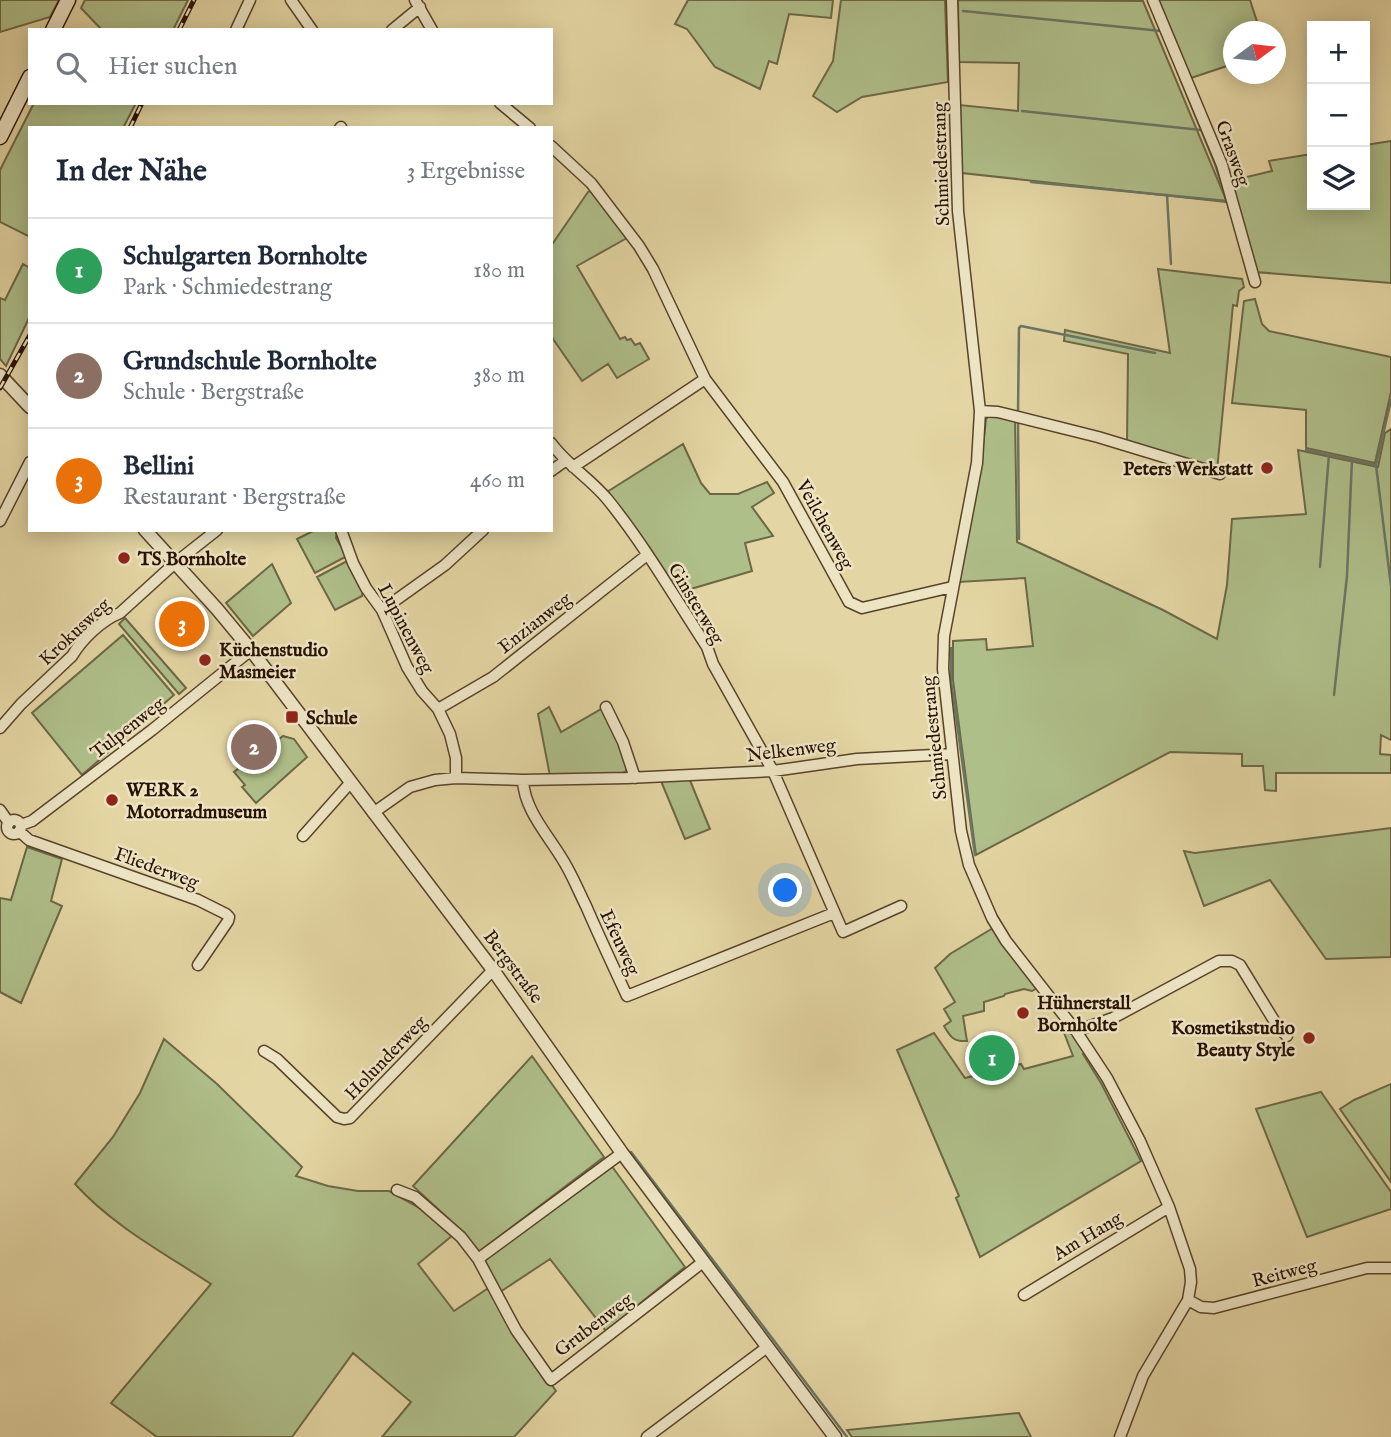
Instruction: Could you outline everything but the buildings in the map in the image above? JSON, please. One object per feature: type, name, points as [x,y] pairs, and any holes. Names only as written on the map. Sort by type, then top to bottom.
[{"type":"main road","points":[[54,28],[68,0]]},
{"type":"main road","points":[[0,137],[28,81]]},
{"type":"street","points":[[237,28],[250,0]]},
{"type":"street","points":[[291,0],[311,28]]},
{"type":"street","name":"Schmiedestrang","points":[[952,0],[958,211],[980,411],[976,463],[944,636],[943,669],[961,831],[969,865],[992,918],[1006,941],[1076,1031],[1107,1078],[1169,1207],[1190,1269],[1188,1300],[1143,1376],[1120,1437]]},
{"type":"street","name":"Grasweg","points":[[1153,0],[1222,165],[1255,282]]},
{"type":"street","points":[[394,28],[417,4],[431,28]]},
{"type":"street","points":[[502,105],[528,126]]},
{"type":"street","name":"Veilchenweg","points":[[553,148],[591,183],[639,246],[653,269],[705,380],[783,482],[849,602],[862,608],[953,587]]},
{"type":"street","points":[[0,375],[28,405]]},
{"type":"street","points":[[553,470],[633,429],[705,380]]},
{"type":"street","points":[[980,411],[998,412],[1098,437],[1220,474]]},
{"type":"street","name":"Ginsterweg","points":[[553,445],[607,500],[647,555],[707,647],[713,664],[773,771]]},
{"type":"street","points":[[0,522],[28,466]]},
{"type":"street","name":"Bergstraße","points":[[147,532],[251,650],[493,970],[622,1153],[835,1437]]},
{"type":"street","points":[[176,563],[215,532]]},
{"type":"street","name":"Lupinenweg","points":[[342,532],[366,588],[382,610],[407,667],[422,691],[438,709],[450,733],[456,758],[456,778]]},
{"type":"street","points":[[382,610],[445,565],[480,532]]},
{"type":"street","name":"Enzianweg","points":[[438,709],[493,677],[647,555]]},
{"type":"street","name":"Krokusweg","points":[[0,729],[21,704],[109,617],[120,613],[176,563]]},
{"type":"street","name":"Tulpenweg","points":[[12,830],[33,821],[251,650]]},
{"type":"street","points":[[606,707],[623,742],[635,778]]},
{"type":"street","name":"Nelkenweg","points":[[373,813],[425,781],[456,778],[635,778],[773,771],[857,759],[952,754]]},
{"type":"street","points":[[773,771],[842,932],[901,906]]},
{"type":"street","name":"Efeuweg","points":[[523,780],[523,789],[540,826],[575,883],[627,996],[834,913]]},
{"type":"street","points":[[303,836],[351,782]]},
{"type":"street","points":[[0,810],[12,830]]},
{"type":"street","name":"Fliederweg","points":[[12,830],[29,840],[198,900],[226,914],[228,921],[198,965]]},
{"type":"street","points":[[1076,1031],[1112,1018],[1219,961],[1232,961],[1240,965],[1278,1027],[1287,1036]]},
{"type":"street","name":"Holunderweg","points":[[264,1051],[277,1059],[337,1117],[350,1118],[493,970]]},
{"type":"street","points":[[478,1259],[622,1153]]},
{"type":"street","name":"Grubenweg","points":[[397,1189],[415,1197],[461,1237],[478,1259],[516,1330],[551,1380],[703,1262]]},
{"type":"street","name":"Am Hang","points":[[1024,1294],[1169,1207]]},
{"type":"street","name":"Reitweg","points":[[1188,1300],[1201,1307],[1214,1308],[1367,1268],[1391,1268]]},
{"type":"street","points":[[647,1437],[766,1348]]},
{"type":"green space","points":[[0,0],[59,0],[50,17],[0,32]]},
{"type":"green space","points":[[85,0],[188,0],[174,28],[100,28],[81,8]]},
{"type":"green space","points":[[688,0],[833,0],[831,18],[789,14],[777,64],[769,61],[760,89],[715,67],[687,29],[675,24]]},
{"type":"green space","points":[[841,0],[945,0],[948,82],[862,97],[837,112],[813,96],[833,61]]},
{"type":"green space","points":[[958,0],[1143,1],[1227,202],[962,173],[960,105],[1018,111],[1019,63],[959,62]]},
{"type":"green space","points":[[1250,0],[1257,21],[1223,21],[1223,67],[1191,78],[1158,2]]},
{"type":"green space","points":[[33,105],[135,105],[124,126],[28,126],[28,236],[0,222],[0,170]]},
{"type":"green space","points":[[1391,141],[1391,283],[1255,272],[1230,181],[1272,171],[1269,161],[1307,155],[1307,210],[1370,210],[1370,144]]},
{"type":"green space","points":[[593,190],[627,238],[577,266],[620,339],[631,339],[635,345],[640,343],[649,359],[617,378],[608,364],[582,381],[553,339],[553,243],[588,192]]},
{"type":"green space","points":[[23,264],[28,267],[28,320],[6,366],[0,359],[0,298],[5,300]]},
{"type":"green space","points":[[1158,269],[1242,279],[1244,287],[1239,291],[1237,306],[1233,305],[1217,471],[1127,443],[1128,354],[1064,341],[1065,330],[1170,353]]},
{"type":"green space","points":[[1255,299],[1262,324],[1269,331],[1391,357],[1391,392],[1375,463],[1306,448],[1306,410],[1232,403],[1244,301]]},
{"type":"green space","points":[[989,416],[1015,419],[1017,542],[1163,610],[1217,639],[1227,585],[1232,519],[1306,514],[1298,450],[1378,467],[1385,433],[1391,429],[1391,740],[1381,735],[1380,754],[1391,755],[1391,773],[1276,773],[1276,791],[1265,790],[1263,766],[1242,766],[1242,754],[1170,752],[976,855],[953,680],[953,641],[986,639],[987,650],[1033,646],[1025,578],[959,582],[981,465],[986,419]]},
{"type":"green space","points":[[683,444],[701,483],[710,494],[738,494],[767,482],[774,493],[752,507],[773,536],[745,543],[752,571],[677,593],[607,492]]},
{"type":"green space","points":[[311,532],[337,532],[336,538],[347,556],[315,573],[297,539]]},
{"type":"green space","points":[[349,560],[363,590],[362,596],[335,610],[317,577]]},
{"type":"green space","points":[[272,564],[291,603],[253,636],[226,603]]},
{"type":"green space","points":[[125,618],[186,688],[179,694],[119,624]]},
{"type":"green space","points":[[123,635],[174,695],[82,775],[32,713]]},
{"type":"green space","points":[[549,707],[561,732],[603,708],[629,765],[626,771],[621,774],[550,776],[538,714]]},
{"type":"green space","points":[[283,736],[294,739],[307,757],[256,803],[242,787],[245,785],[234,772],[257,754],[267,768],[274,764],[270,757],[271,745]]},
{"type":"green space","points":[[689,778],[710,829],[685,839],[661,781]]},
{"type":"green space","points":[[1391,828],[1391,957],[1326,959],[1270,880],[1204,906],[1184,851],[1195,853]]},
{"type":"green space","points":[[27,847],[62,859],[51,901],[62,906],[21,1003],[0,992],[0,898],[11,900]]},
{"type":"green space","points":[[993,928],[1037,988],[1005,994],[984,1002],[984,1011],[963,1016],[967,1041],[958,1040],[950,1035],[944,1026],[951,1021],[944,1009],[955,1002],[935,968],[950,954]]},
{"type":"green space","points":[[1059,1022],[1067,1025],[1086,1052],[1083,1054],[1141,1161],[980,1257],[956,1198],[959,1196],[897,1050],[934,1033],[965,1078],[1021,1064],[1024,1069],[1073,1056],[1061,1025],[1053,1026]]},
{"type":"green space","points":[[164,1039],[217,1084],[302,1167],[296,1176],[328,1186],[358,1191],[389,1191],[427,1212],[453,1235],[418,1264],[454,1311],[490,1287],[514,1332],[556,1391],[514,1437],[382,1437],[411,1402],[353,1353],[292,1437],[157,1437],[111,1403],[211,1284],[122,1226],[75,1184],[113,1137],[140,1093]]},
{"type":"green space","points":[[999,1047],[1001,1052],[1014,1050],[1017,1061],[970,1072],[966,1055]]},
{"type":"green space","points":[[532,1056],[604,1157],[479,1252],[464,1233],[413,1186]]},
{"type":"green space","points":[[1391,1084],[1391,1182],[1340,1109]]},
{"type":"green space","points":[[1321,1092],[1391,1192],[1391,1209],[1307,1237],[1256,1109]]},
{"type":"green space","points":[[611,1165],[685,1267],[606,1331],[550,1259],[500,1292],[484,1259]]},
{"type":"green space","points":[[1019,1413],[1031,1437],[852,1437],[847,1430]]},
{"type":"waterway","points":[[963,11],[1161,31]]},
{"type":"waterway","points":[[1031,182],[1227,201],[1178,73]]},
{"type":"waterway","points":[[1022,111],[1201,130]]},
{"type":"waterway","points":[[1167,195],[1171,264]]},
{"type":"waterway","points":[[1018,412],[1021,326],[1155,353]]},
{"type":"waterway","points":[[1391,400],[1376,465],[1391,586]]},
{"type":"waterway","points":[[1018,421],[1019,539]]},
{"type":"waterway","points":[[1306,450],[1376,465]]},
{"type":"waterway","points":[[1320,567],[1329,454]]},
{"type":"waterway","points":[[1334,695],[1347,576],[1352,459]]},
{"type":"waterway","points":[[951,648],[951,680],[975,855]]},
{"type":"waterway","points":[[631,1152],[847,1437]]},
{"type":"railway","points":[[180,28],[194,0]]},
{"type":"railway","points":[[131,126],[141,105]]},
{"type":"railway","points":[[0,388],[28,339]]},
{"type":"place","name":"Peters Werkstatt","points":[[1267,468]]},
{"type":"place","name":"TS Bornholte","points":[[124,558]]},
{"type":"place","name":"Bellini","points":[[182,624]]},
{"type":"place","name":"Küchenstudio Masmeier","points":[[205,660]]},
{"type":"place","name":"Schule","points":[[292,717]]},
{"type":"place","name":"Grundschule Bornholte","points":[[254,747]]},
{"type":"place","name":"WERK 2 Motorradmuseum","points":[[112,800]]},
{"type":"place","name":"Hühnerstall Bornholte","points":[[1023,1013]]},
{"type":"place","name":"Kosmetikstudio Beauty Style","points":[[1309,1038]]},
{"type":"place","name":"Schulgarten Bornholte","points":[[992,1058]]}]
